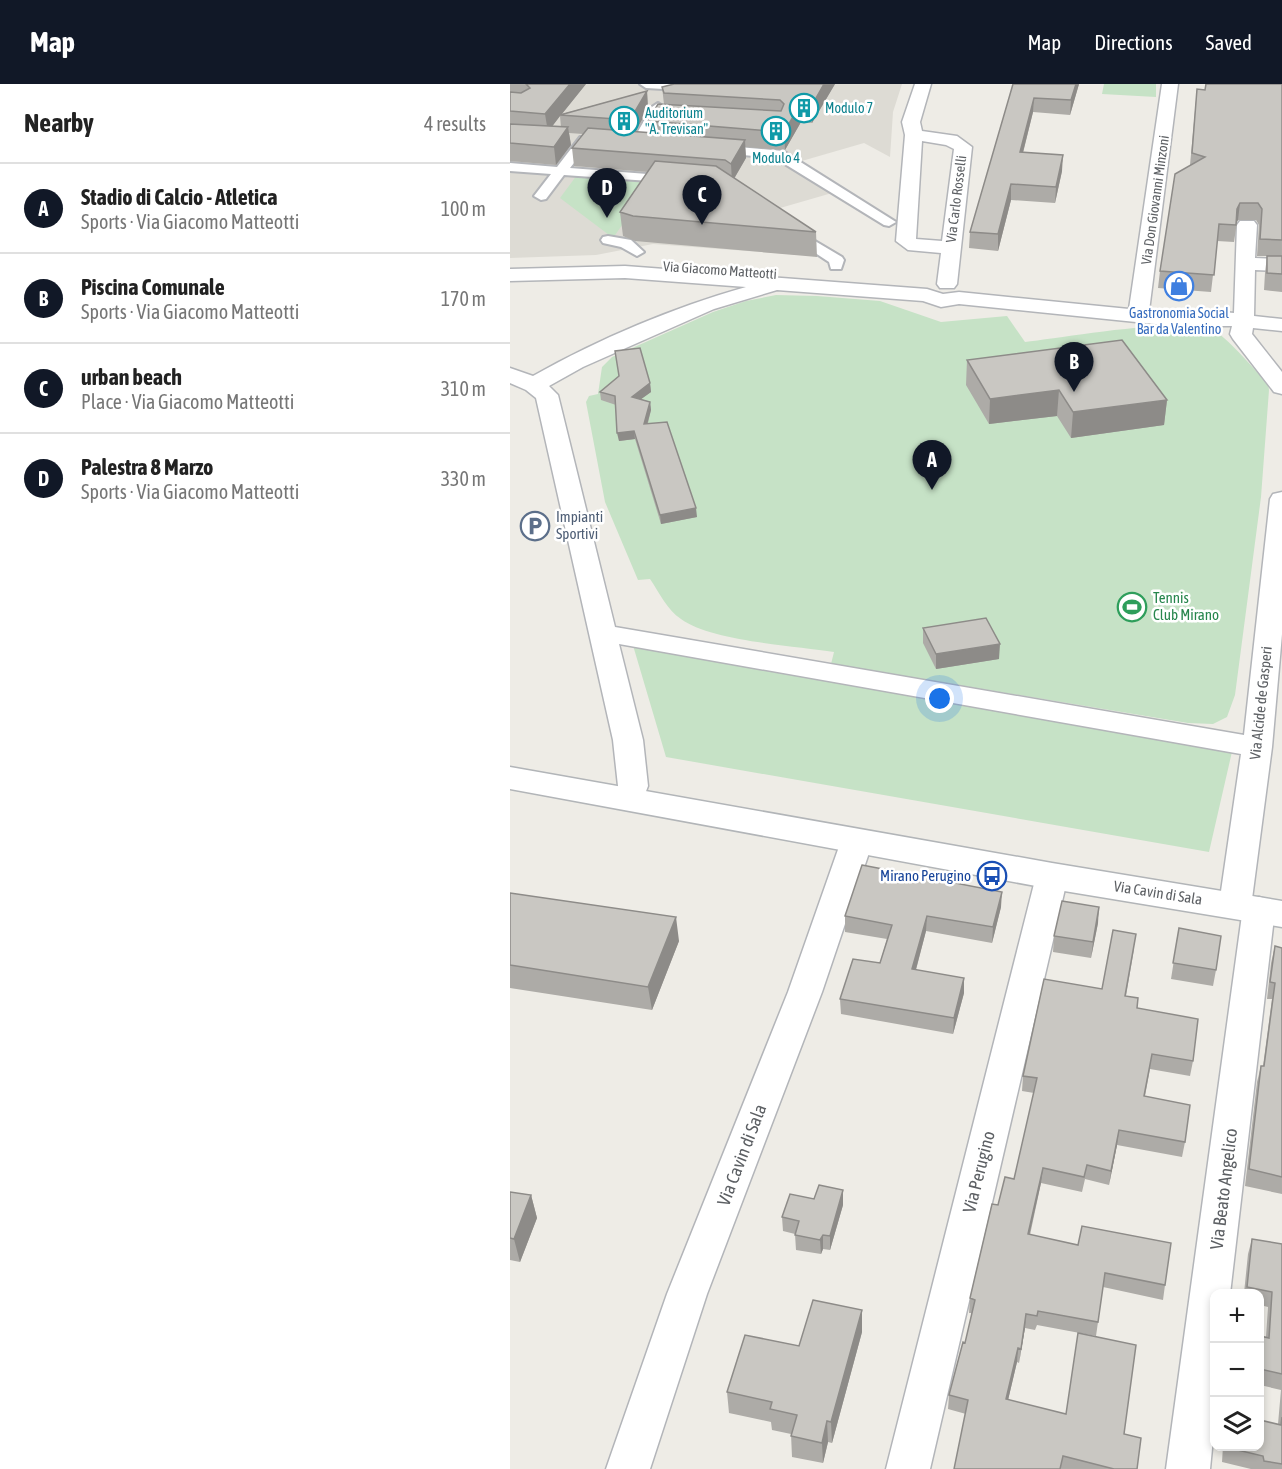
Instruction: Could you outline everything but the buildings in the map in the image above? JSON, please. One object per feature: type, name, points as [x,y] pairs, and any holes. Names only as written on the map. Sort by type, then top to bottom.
[{"type":"main road","name":"Via Cavin di Sala","points":[[510,778],[1052,876],[1259,909]]},
{"type":"street","points":[[646,84],[712,88]]},
{"type":"street","points":[[923,84],[911,122],[914,135],[906,241],[915,246],[950,247]]},
{"type":"street","name":"Via Don Giovanni Minzoni","points":[[1140,312],[1170,84]]},
{"type":"street","points":[[564,138],[642,144],[659,112]]},
{"type":"street","points":[[725,133],[710,149],[778,154],[889,222]]},
{"type":"street","name":"Via Carlo Rosselli","points":[[914,135],[951,140],[963,147],[945,291]]},
{"type":"street","points":[[541,196],[585,140]]},
{"type":"street","points":[[510,167],[686,181]]},
{"type":"street","points":[[782,225],[837,260],[836,266]]},
{"type":"street","points":[[1247,225],[1245,315],[1241,334],[1282,387]]},
{"type":"street","points":[[608,240],[626,243],[637,252]]},
{"type":"street","points":[[1245,263],[1282,265]]},
{"type":"street","name":"Via Giacomo Matteotti","points":[[510,268],[628,264],[945,291],[1140,312],[1175,320],[1220,319],[1282,325]]},
{"type":"street","name":"Via Giacomo Matteotti","points":[[510,275],[590,272],[681,274],[790,283],[945,291]]},
{"type":"street","points":[[681,274],[707,306]]},
{"type":"street","points":[[534,385],[575,362],[707,306],[774,285],[790,283]]},
{"type":"street","points":[[510,375],[534,385],[547,395],[631,754],[633,786],[629,800]]},
{"type":"street","name":"Via Alcide de Gasperi","points":[[1259,909],[1257,747],[1282,499]]},
{"type":"street","points":[[603,633],[1257,747]]},
{"type":"street","name":"Via Cavin di Sala","points":[[628,1469],[687,1294],[805,992],[857,841]]},
{"type":"street","name":"Via Perugino","points":[[908,1469],[1052,876]]},
{"type":"street","name":"Via Beato Angelico","points":[[1188,1469],[1259,909]]},
{"type":"shaded area","points":[[510,84],[902,84],[893,112],[890,157],[864,143],[788,165],[832,193],[759,214],[803,255],[653,244],[596,255],[510,258]]},
{"type":"green space","points":[[1104,84],[1156,84],[1156,97],[1102,94]]},
{"type":"green space","points":[[577,175],[653,181],[613,238],[560,198]]},
{"type":"green space","points":[[776,295],[880,301],[941,322],[1007,316],[1025,342],[1124,329],[1179,326],[1201,327],[1216,332],[1228,342],[1268,383],[1269,390],[1261,497],[1235,695],[1227,717],[1213,724],[1188,723],[831,664],[834,652],[732,638],[694,626],[672,611],[650,579],[638,580],[605,502],[586,402],[589,396],[598,394],[602,367],[612,357],[713,312],[746,301]]},
{"type":"green space","points":[[632,642],[1234,743],[1209,852],[666,757]]},
{"type":"place","name":"Modulo 7","points":[[804,108]]},
{"type":"place","name":"Auditorium \"A. Trevisan\"","points":[[624,121]]},
{"type":"place","name":"Modulo 4","points":[[776,131]]},
{"type":"place","name":"Palestra 8 Marzo","points":[[607,218]]},
{"type":"place","name":"urban beach","points":[[702,225]]},
{"type":"place","name":"Gastronomia Social Bar da Valentino","points":[[1179,286]]},
{"type":"place","name":"Piscina Comunale","points":[[1074,392]]},
{"type":"place","name":"Stadio di Calcio - Atletica","points":[[932,490]]},
{"type":"place","name":"Impianti Sportivi","points":[[535,526]]},
{"type":"place","name":"Tennis Club Mirano","points":[[1132,607]]},
{"type":"place","name":"Mirano Perugino","points":[[992,876]]}]
